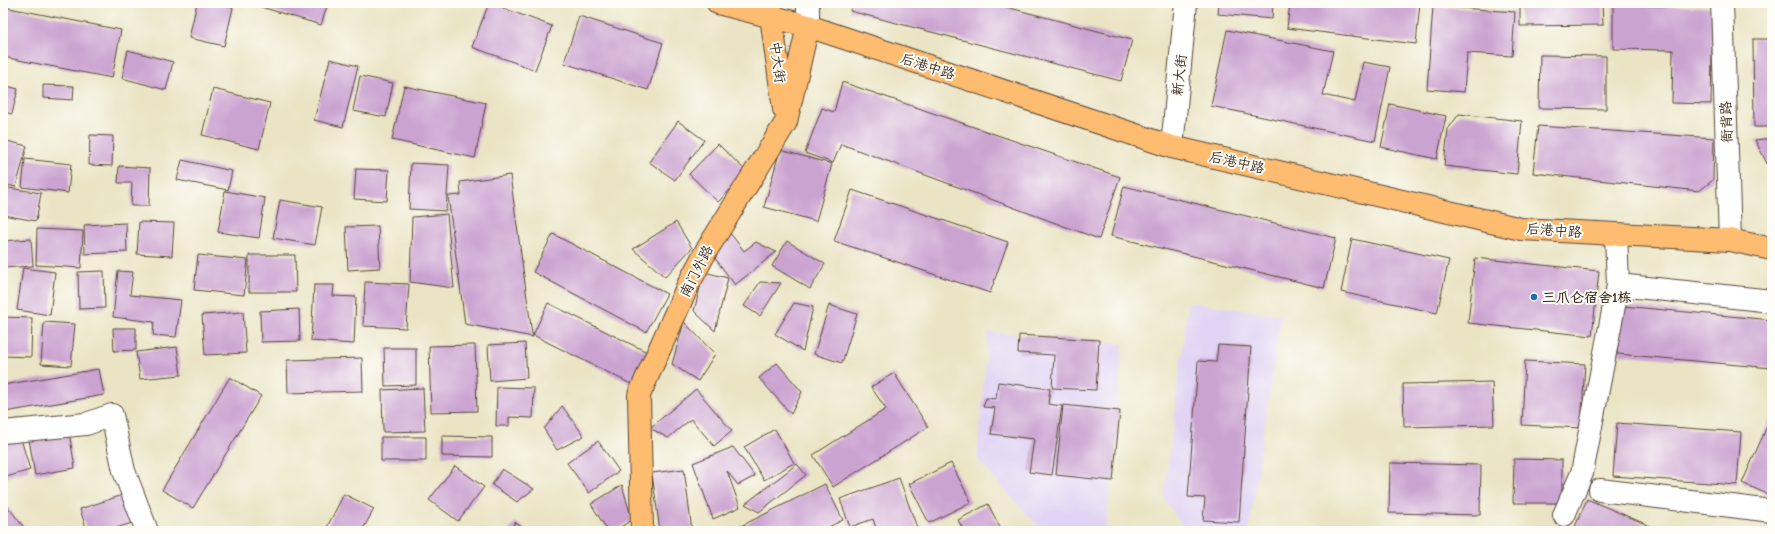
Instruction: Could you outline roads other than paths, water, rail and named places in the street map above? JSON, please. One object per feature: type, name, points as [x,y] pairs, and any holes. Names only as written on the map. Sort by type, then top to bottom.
[{"type":"main road","name":"后港中路","points":[[718,3],[771,10],[808,26],[1172,147],[1521,229],[1730,240],[1772,249]]},
{"type":"main road","name":"中大街","points":[[771,10],[786,122]]},
{"type":"main road","name":"南门外路","points":[[642,531],[639,395],[689,283],[706,251],[786,122],[808,26]]},
{"type":"street","points":[[808,3],[808,26]]},
{"type":"street","name":"新大街","points":[[1172,147],[1186,3]]},
{"type":"street","name":"衙背路","points":[[1722,3],[1730,240]]},
{"type":"street","points":[[1564,515],[1582,473],[1618,285],[1616,234]]},
{"type":"street","points":[[1618,285],[1772,301]]},
{"type":"street","points":[[3,432],[86,424],[112,415],[124,471],[147,531]]},
{"type":"street","points":[[1600,490],[1772,511]]},
{"type":"place","name":"三爪仑宿舍1栋","points":[[1534,297]]}]
